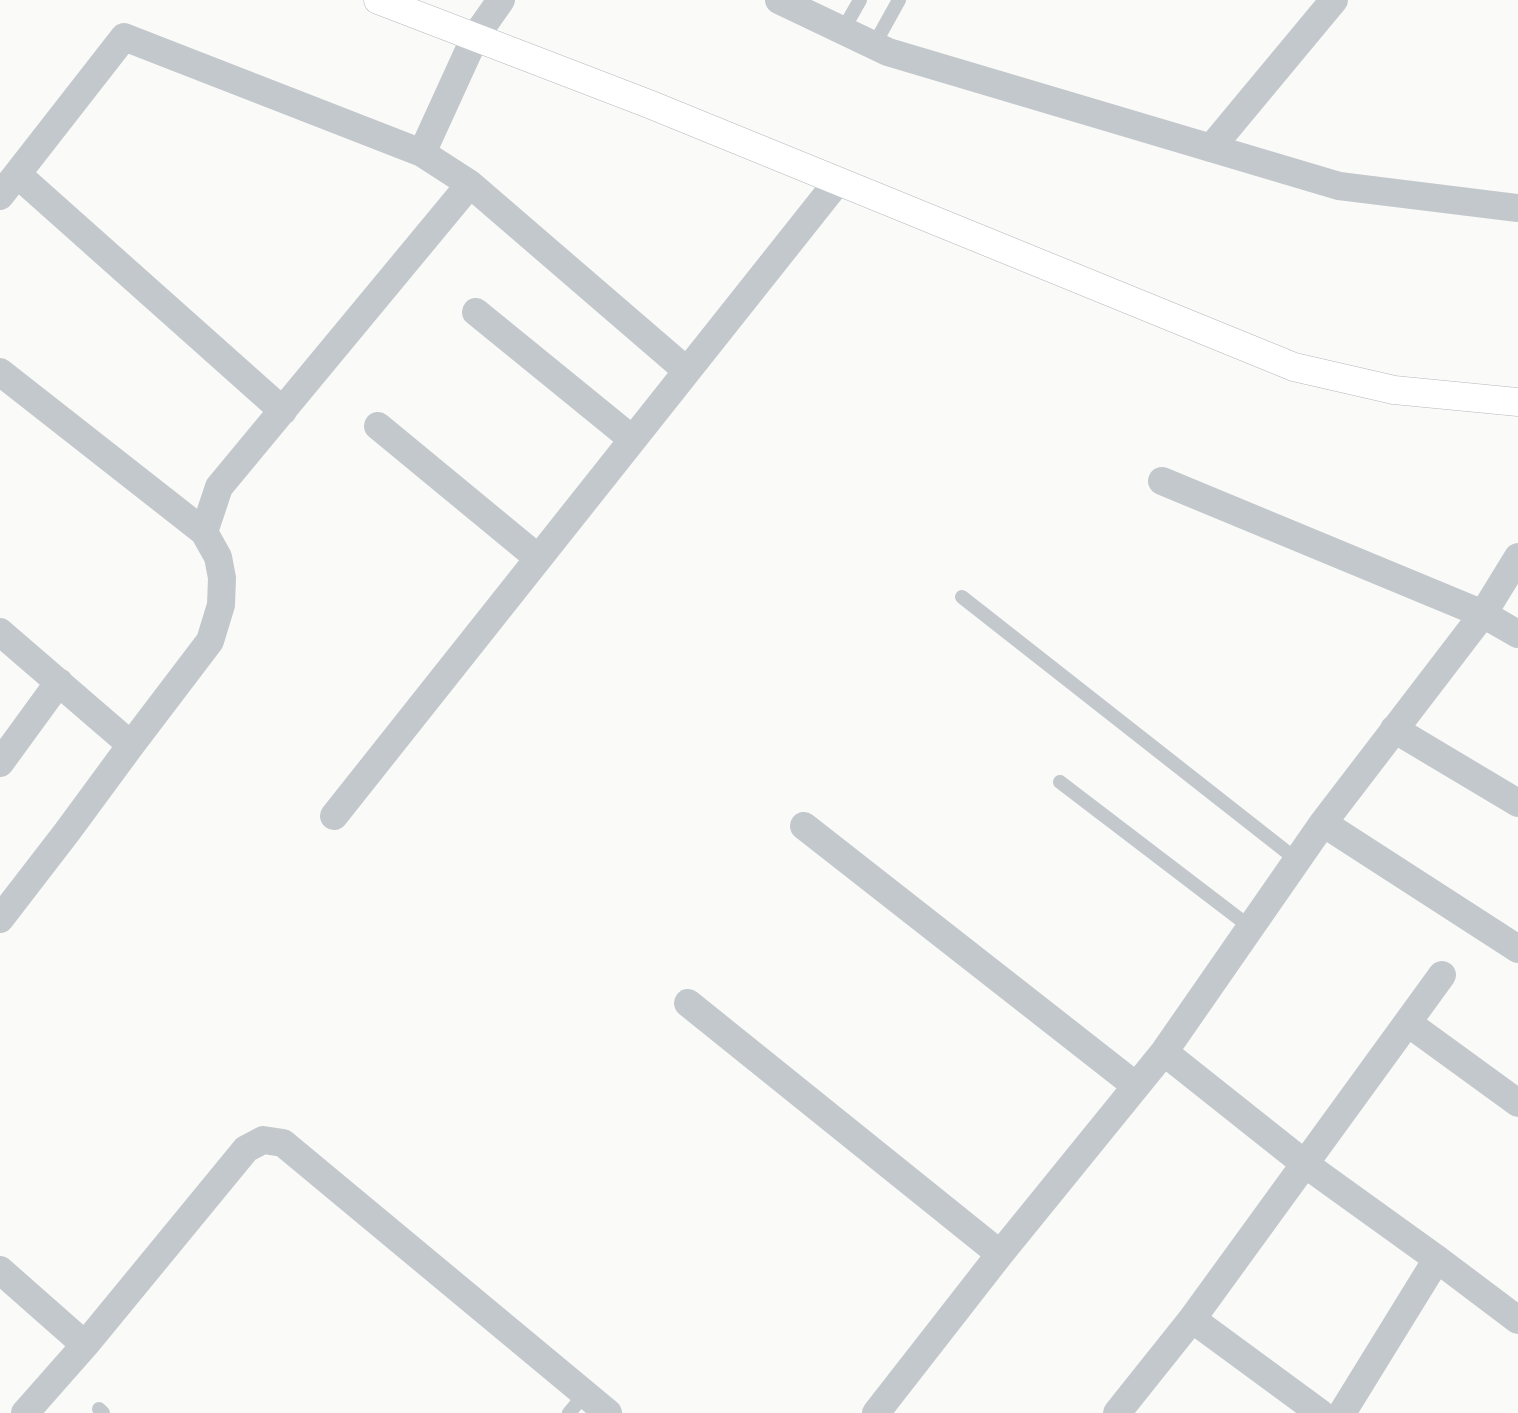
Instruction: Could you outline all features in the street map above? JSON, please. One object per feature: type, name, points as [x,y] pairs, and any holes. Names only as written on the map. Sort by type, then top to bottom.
[{"type":"highway","points":[[378,0],[649,104],[1294,367],[1394,390],[1518,401]]},
{"type":"street","points":[[422,153],[475,37],[501,0]]},
{"type":"street","points":[[779,0],[888,52],[1339,186],[1518,208]]},
{"type":"street","points":[[1211,148],[1334,0]]},
{"type":"street","points":[[0,196],[124,37],[422,153],[470,184],[687,371]]},
{"type":"street","points":[[17,174],[283,411]]},
{"type":"street","points":[[334,816],[838,181]]},
{"type":"street","points":[[204,532],[220,487],[470,184]]},
{"type":"street","points":[[476,312],[632,439]]},
{"type":"street","points":[[0,372],[204,532],[218,557],[222,578],[221,604],[210,641],[0,919]]},
{"type":"street","points":[[378,426],[538,558]]},
{"type":"street","points":[[1162,481],[1482,614],[1518,634]]},
{"type":"street","points":[[876,1413],[1000,1254],[1164,1052],[1323,823],[1482,614],[1518,557]]},
{"type":"street","points":[[0,632],[131,745]]},
{"type":"street","points":[[0,763],[59,682]]},
{"type":"street","points":[[1394,729],[1518,803]]},
{"type":"street","points":[[1323,823],[1518,949]]},
{"type":"street","points":[[804,826],[1136,1086]]},
{"type":"street","points":[[1117,1413],[1192,1319],[1442,975]]},
{"type":"street","points":[[688,1003],[1000,1254]]},
{"type":"street","points":[[1408,1023],[1518,1104]]},
{"type":"street","points":[[1164,1052],[1305,1164],[1518,1320]]},
{"type":"street","points":[[25,1413],[85,1345],[246,1149],[263,1140],[282,1143],[577,1404],[608,1413]]},
{"type":"street","points":[[1342,1413],[1437,1259]]},
{"type":"street","points":[[0,1270],[85,1345]]},
{"type":"street","points":[[1192,1319],[1320,1413]]},
{"type":"lane","points":[[843,30],[860,0]]},
{"type":"lane","points":[[874,45],[900,0]]},
{"type":"lane","points":[[962,597],[1297,860]]},
{"type":"lane","points":[[1060,782],[1250,928]]}]
